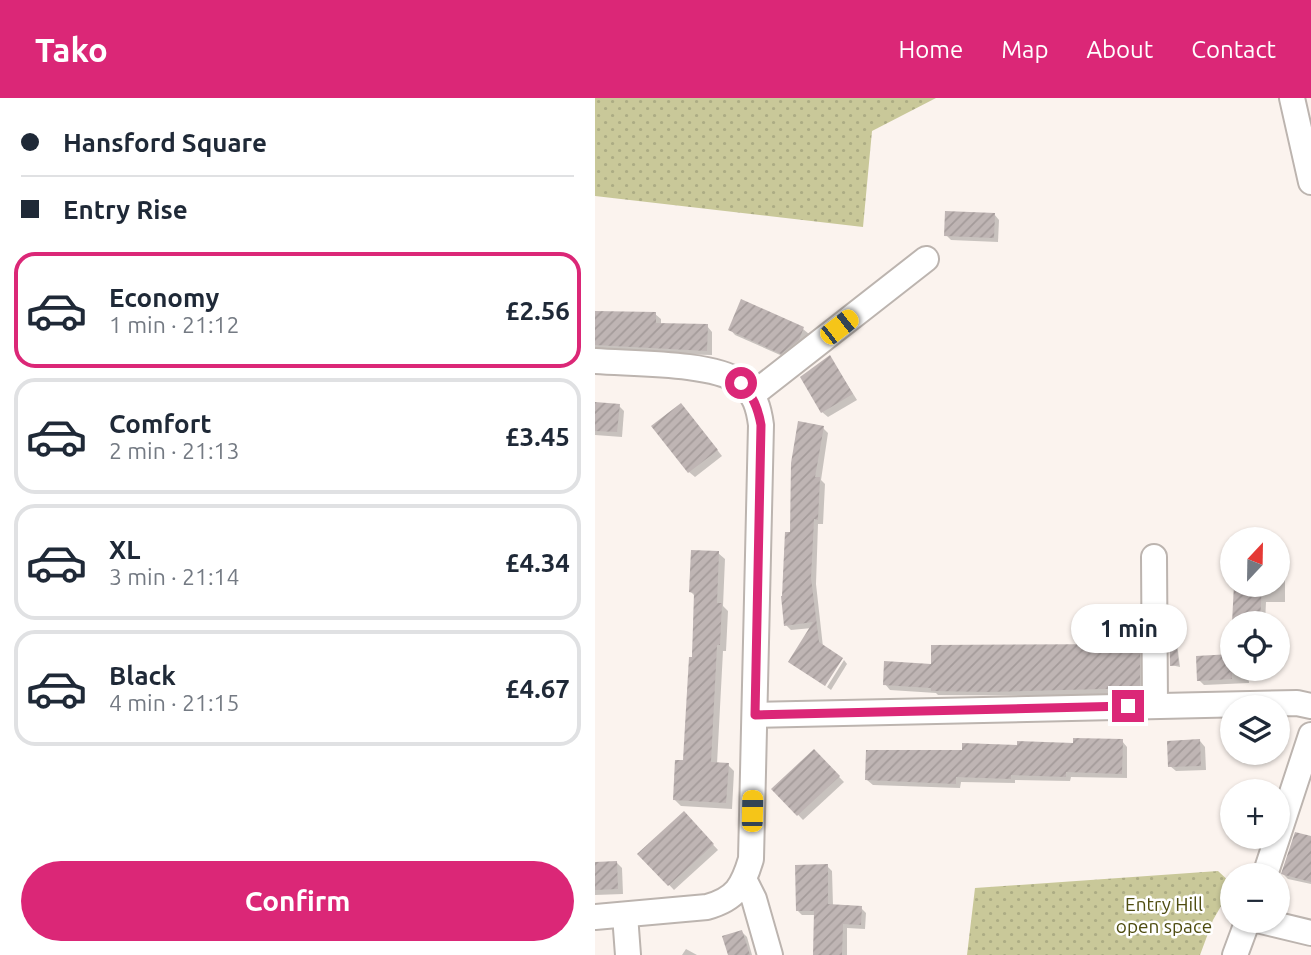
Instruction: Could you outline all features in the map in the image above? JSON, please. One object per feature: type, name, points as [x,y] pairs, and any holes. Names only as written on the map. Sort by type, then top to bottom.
[{"type":"street","points":[[1292,98],[1311,182]]},
{"type":"street","points":[[752,395],[926,259]]},
{"type":"street","points":[[595,361],[702,369],[723,374],[741,383],[752,395],[759,409],[761,425],[751,859],[744,881],[735,893],[722,903],[708,907],[595,917]]},
{"type":"street","points":[[1154,557],[1155,705]]},
{"type":"street","points":[[755,715],[1155,705],[1297,703],[1311,706]]},
{"type":"street","points":[[1271,863],[1300,800],[1311,735]]},
{"type":"street","points":[[744,881],[754,899],[770,955]]},
{"type":"street","points":[[625,915],[628,955]]},
{"type":"street","points":[[1290,928],[1311,933]]},
{"type":"street","points":[[1235,955],[1243,933]]},
{"type":"green space","points":[[595,98],[936,98],[872,131],[863,227],[595,196]]},
{"type":"green space","name":"Entry Hill open space","points":[[1218,871],[1220,908],[1200,955],[967,955],[975,888]]},
{"type":"building","points":[[945,211],[995,213],[994,238],[944,236]]},
{"type":"building","points":[[741,299],[804,327],[799,340],[781,354],[728,330]]},
{"type":"building","points":[[595,311],[656,312],[656,323],[708,324],[707,351],[595,345]]},
{"type":"building","points":[[830,355],[853,394],[821,413],[800,377]]},
{"type":"building","points":[[595,402],[620,404],[617,432],[595,431]]},
{"type":"building","points":[[681,403],[718,450],[688,473],[651,426]]},
{"type":"building","points":[[798,421],[824,426],[815,477],[820,477],[818,520],[814,519],[811,578],[819,642],[843,658],[825,686],[788,662],[813,622],[784,626],[781,596],[785,532],[790,532],[791,463]]},
{"type":"building","points":[[691,550],[719,551],[717,603],[722,603],[711,762],[729,763],[726,803],[673,800],[675,760],[683,760],[689,657],[692,657],[694,593],[689,592]]},
{"type":"building","points":[[1233,597],[1261,597],[1261,611],[1233,611]]},
{"type":"building","points":[[1173,615],[1179,665],[1170,666],[1169,616]]},
{"type":"building","points":[[1140,644],[1140,688],[989,692],[931,691],[931,688],[883,685],[884,661],[931,664],[931,645]]},
{"type":"building","points":[[1220,655],[1220,680],[1197,681],[1196,656]]},
{"type":"building","points":[[1073,738],[1123,739],[1122,774],[1066,772],[1066,777],[956,777],[956,784],[865,780],[866,750],[962,750],[962,743],[1073,743]]},
{"type":"building","points":[[1200,739],[1201,766],[1168,767],[1167,741]]},
{"type":"building","points":[[814,749],[840,776],[797,816],[771,789]]},
{"type":"building","points":[[684,811],[714,844],[668,886],[637,854]]},
{"type":"building","points":[[1295,832],[1311,836],[1311,882],[1290,876],[1290,863],[1285,863]]},
{"type":"building","points":[[617,861],[618,889],[595,890],[595,862]]},
{"type":"building","points":[[828,864],[828,904],[862,906],[861,925],[843,924],[842,955],[813,955],[814,911],[796,911],[795,865]]},
{"type":"building","points":[[742,930],[750,955],[728,955],[722,936]]},
{"type":"route","points":[[741,383],[752,395],[759,409],[761,425],[755,715],[1128,706]]}]
